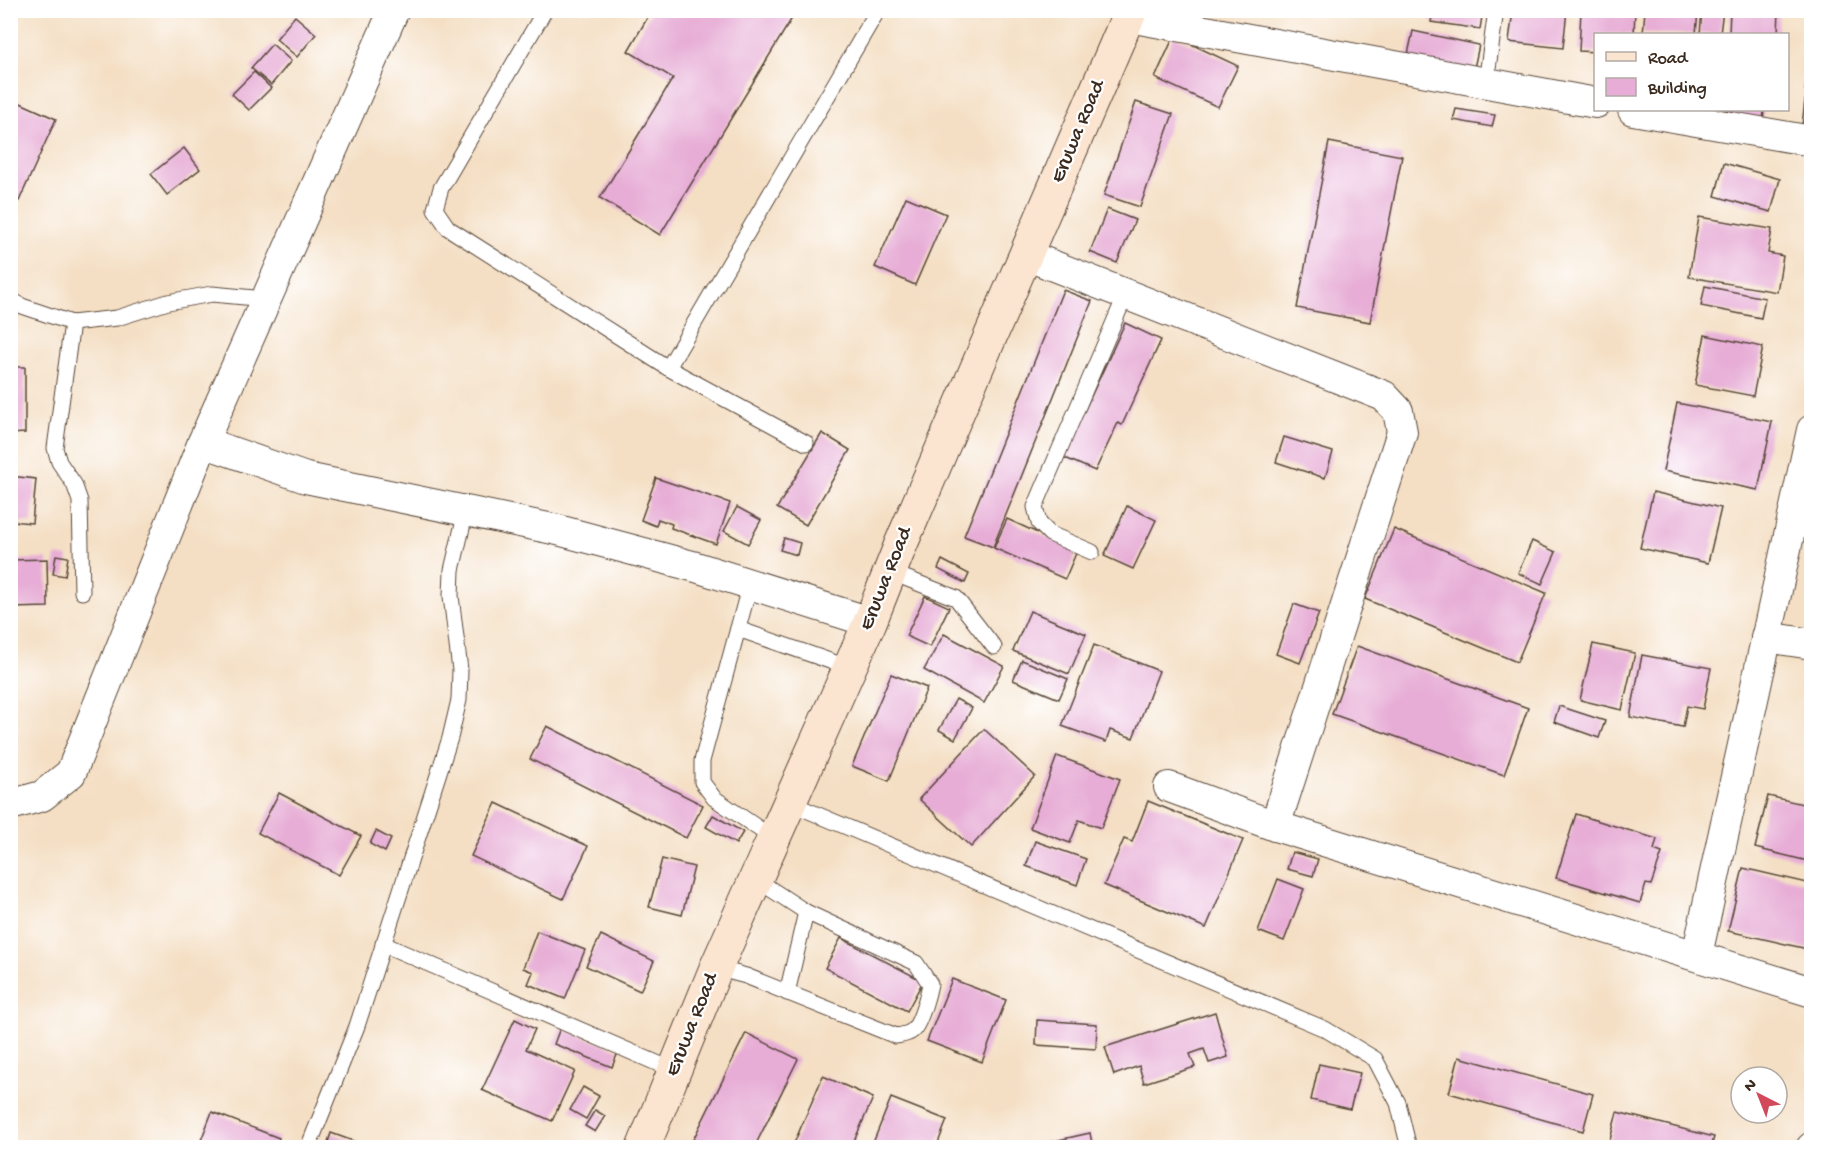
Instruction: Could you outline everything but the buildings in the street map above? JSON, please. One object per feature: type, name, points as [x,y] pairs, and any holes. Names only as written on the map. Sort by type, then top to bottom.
[{"type":"main road","name":"Eruwa Road","points":[[643,1148],[716,968],[870,622],[1130,14]]},
{"type":"street","points":[[10,805],[42,796],[71,773],[203,442],[394,10]]},
{"type":"street","points":[[1130,14],[1594,103]]},
{"type":"street","points":[[1639,111],[1812,141]]},
{"type":"street","points":[[1026,255],[1384,396],[1398,411],[1402,432],[1275,826]]},
{"type":"street","points":[[1697,955],[1812,430]]},
{"type":"street","points":[[203,442],[306,478],[558,530],[696,567],[870,622]]},
{"type":"street","points":[[1766,637],[1812,644]]},
{"type":"street","points":[[1169,787],[1275,826],[1812,992]]},
{"type":"lane","points":[[545,10],[441,188],[435,209],[448,228],[668,368],[806,442]]},
{"type":"lane","points":[[668,368],[878,10]]},
{"type":"lane","points":[[1486,83],[1496,10]]},
{"type":"lane","points":[[10,300],[72,323],[117,318],[168,302],[212,294],[266,299]]},
{"type":"lane","points":[[1092,552],[1050,534],[1039,523],[1035,507],[1126,294]]},
{"type":"lane","points":[[72,323],[55,448],[59,462],[74,484],[80,501],[82,592]]},
{"type":"lane","points":[[308,1148],[357,1026],[450,738],[459,700],[460,670],[452,596],[452,570],[466,511]]},
{"type":"lane","points":[[890,572],[956,598],[994,647]]},
{"type":"lane","points":[[750,584],[702,761],[702,782],[714,798],[774,839]]},
{"type":"lane","points":[[738,629],[850,668]]},
{"type":"lane","points":[[790,803],[1324,1029],[1375,1059],[1398,1103],[1409,1148]]},
{"type":"lane","points":[[716,968],[746,976],[896,1036],[907,1034],[915,1029],[930,984],[916,963],[806,912],[757,880]]},
{"type":"lane","points":[[787,993],[806,912]]},
{"type":"lane","points":[[383,944],[675,1071]]}]
